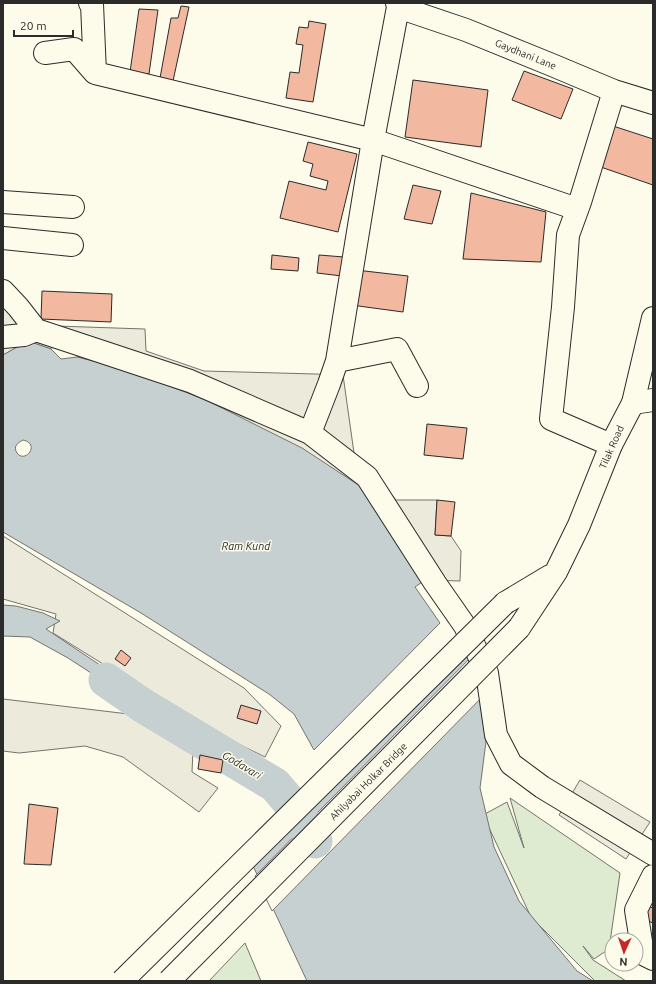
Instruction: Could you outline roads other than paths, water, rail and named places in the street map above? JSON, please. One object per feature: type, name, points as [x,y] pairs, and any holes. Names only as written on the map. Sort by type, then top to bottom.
[{"type":"street","points":[[90,3],[92,4],[95,73]]},
{"type":"street","points":[[310,433],[337,362],[373,140],[398,5]]},
{"type":"street","name":"Gaydhani Lane","points":[[398,5],[552,64],[614,91],[653,103]]},
{"type":"street","points":[[45,53],[74,49],[95,73],[373,140],[577,209]]},
{"type":"street","points":[[611,445],[551,419],[563,307],[568,235],[614,91]]},
{"type":"street","points":[[3,202],[73,207]]},
{"type":"street","points":[[3,238],[72,245]]},
{"type":"street","points":[[3,291],[36,330],[190,381],[310,433],[366,477],[465,626],[487,673],[496,735],[511,764],[542,787],[653,854]]},
{"type":"street","name":"Tilak Road","points":[[556,572],[579,525],[611,445],[643,402],[653,318]]},
{"type":"street","points":[[3,337],[24,335],[36,330]]},
{"type":"street","points":[[337,362],[397,349],[417,386]]},
{"type":"street","points":[[122,981],[505,603],[556,572]]},
{"type":"street","name":"Ahilyabai Holkar Bridge","points":[[169,981],[519,628],[556,572]]},
{"type":"street","points":[[653,876],[636,910],[643,954],[653,959]]},
{"type":"water","name":"Ram Kund","points":[[28,341],[51,349],[61,359],[77,357],[101,363],[151,379],[206,400],[302,448],[360,486],[425,580],[415,587],[440,623],[314,750],[294,714],[269,694],[141,613],[3,532],[3,355]],"holes":[[[23,440],[31,445],[30,452],[27,455],[20,456],[15,449],[16,445]]]},
{"type":"water","points":[[3,605],[16,606],[43,613],[60,621],[46,629],[151,699],[145,708],[68,658],[30,637],[3,636]]},
{"type":"water","points":[[475,620],[487,734],[480,788],[494,847],[519,901],[577,971],[593,981],[307,981],[246,851]]},
{"type":"waterway","name":"Godavari","points":[[106,680],[142,705],[275,785],[292,805],[315,841]]}]
